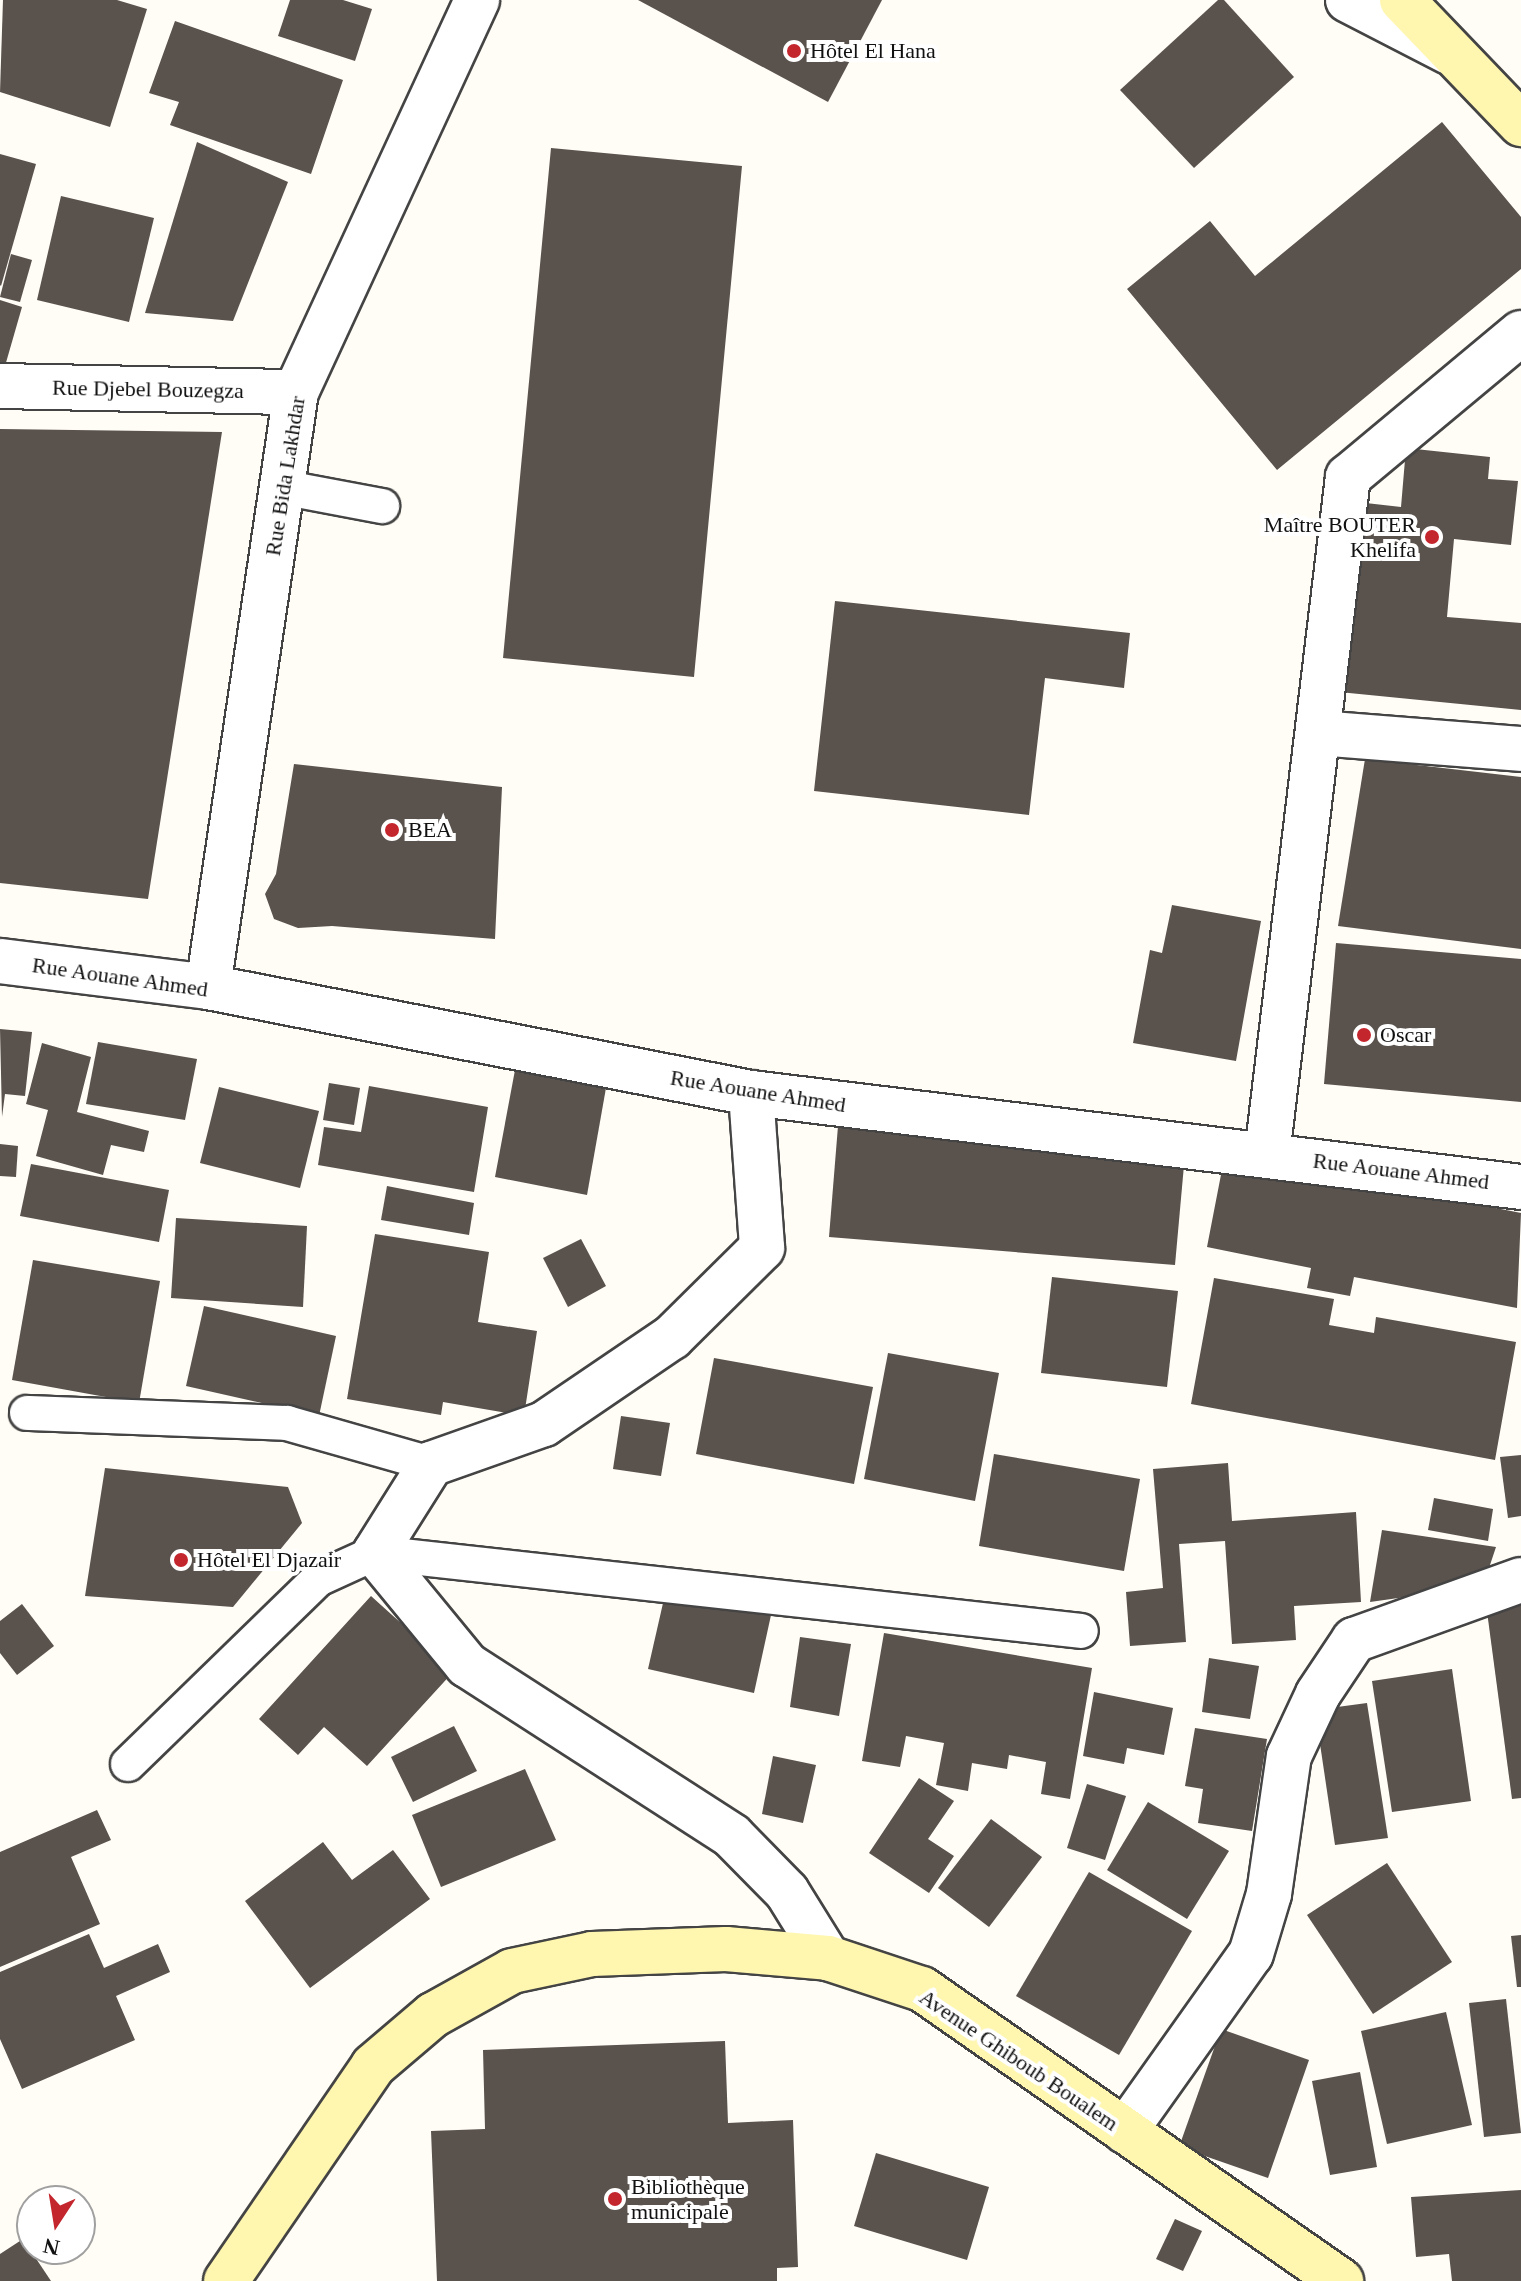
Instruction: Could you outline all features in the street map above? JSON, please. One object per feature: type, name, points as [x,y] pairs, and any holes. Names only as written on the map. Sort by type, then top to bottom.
[{"type":"main road","points":[[1402,0],[1521,124]]},
{"type":"main road","name":"Avenue Ghiboub Boualem","points":[[226,2281],[373,2066],[433,2015],[512,1971],[592,1954],[726,1949],[828,1958],[922,1989],[1341,2281]]},
{"type":"street","name":"Rue Bida Lakhdar","points":[[208,987],[296,392],[477,0]]},
{"type":"street","points":[[1348,0],[1460,58]]},
{"type":"street","points":[[1267,1155],[1348,477],[1521,333]]},
{"type":"street","name":"Rue Djebel Bouzegza","points":[[0,386],[296,392]]},
{"type":"street","points":[[1318,733],[1521,749]]},
{"type":"street","name":"Rue Aouane Ahmed","points":[[0,961],[208,987],[751,1093],[1521,1187]]},
{"type":"street","points":[[751,1093],[762,1248],[672,1337],[544,1424],[431,1464],[375,1553],[467,1665],[732,1836],[787,1892],[828,1958]]},
{"type":"street","points":[[1125,2131],[1251,1954],[1269,1894],[1289,1756],[1318,1694],[1354,1640],[1521,1580]]},
{"type":"lane","points":[[281,487],[382,506]]},
{"type":"lane","points":[[27,1413],[287,1423],[431,1464]]},
{"type":"lane","points":[[128,1764],[318,1579],[375,1553],[1081,1631]]},
{"type":"building","points":[[3,0],[117,0],[147,9],[110,127],[0,92]]},
{"type":"building","points":[[290,0],[343,0],[372,9],[355,61],[278,36]]},
{"type":"building","name":"Hôtel El Hana","points":[[638,0],[882,0],[828,102]]},
{"type":"building","points":[[1218,0],[1224,0],[1294,77],[1194,168],[1120,90]]},
{"type":"building","points":[[175,21],[343,80],[311,174],[170,125],[179,102],[149,93]]},
{"type":"building","points":[[1442,122],[1521,217],[1521,269],[1277,470],[1127,289],[1210,221],[1255,276]]},
{"type":"building","points":[[197,142],[288,182],[233,321],[145,313]]},
{"type":"building","points":[[551,148],[742,166],[694,677],[503,658]]},
{"type":"building","points":[[0,154],[36,164],[1,286],[0,285]]},
{"type":"building","points":[[61,196],[154,218],[129,322],[37,300]]},
{"type":"building","points":[[11,254],[32,260],[20,302],[0,297]]},
{"type":"building","points":[[0,300],[22,307],[1,380],[0,380]]},
{"type":"building","points":[[0,429],[222,432],[148,899],[0,883]]},
{"type":"building","points":[[1406,448],[1490,457],[1488,479],[1518,481],[1511,545],[1454,539],[1447,617],[1521,623],[1521,710],[1339,692],[1357,502],[1401,507]]},
{"type":"building","points":[[835,601],[1130,633],[1124,688],[1045,678],[1029,815],[814,791]]},
{"type":"building","points":[[1365,759],[1521,777],[1521,949],[1338,926]]},
{"type":"building","name":"BEA","points":[[294,764],[502,787],[495,939],[332,926],[298,928],[274,919],[265,894],[276,874]]},
{"type":"building","points":[[1172,905],[1261,921],[1236,1061],[1133,1043],[1150,950],[1162,953]]},
{"type":"building","points":[[1336,943],[1521,959],[1521,1102],[1324,1084]]},
{"type":"building","points":[[0,1029],[32,1032],[25,1096],[5,1094],[2,1117]]},
{"type":"building","points":[[98,1042],[197,1059],[185,1120],[86,1104]]},
{"type":"building","points":[[42,1043],[91,1057],[77,1112],[149,1131],[144,1152],[111,1145],[103,1175],[36,1156],[48,1110],[26,1104]]},
{"type":"building","points":[[518,1054],[609,1071],[587,1195],[495,1177]]},
{"type":"building","points":[[329,1083],[360,1088],[354,1125],[323,1120]]},
{"type":"building","points":[[369,1086],[488,1107],[474,1192],[318,1165],[324,1127],[361,1132]]},
{"type":"building","points":[[219,1087],[319,1111],[300,1188],[200,1163]]},
{"type":"building","points":[[838,1126],[1185,1154],[1175,1265],[829,1237]]},
{"type":"building","points":[[0,1144],[18,1146],[16,1177],[0,1176]]},
{"type":"building","points":[[1225,1154],[1521,1213],[1517,1308],[1354,1277],[1350,1296],[1307,1288],[1311,1268],[1207,1247]]},
{"type":"building","points":[[31,1164],[169,1190],[159,1242],[20,1216]]},
{"type":"building","points":[[387,1186],[474,1203],[469,1235],[381,1220]]},
{"type":"building","points":[[176,1218],[307,1226],[303,1307],[171,1298]]},
{"type":"building","points":[[375,1234],[489,1252],[478,1322],[537,1331],[524,1416],[443,1402],[441,1415],[347,1399]]},
{"type":"building","points":[[581,1239],[606,1286],[568,1307],[543,1258]]},
{"type":"building","points":[[33,1260],[160,1281],[139,1403],[12,1380]]},
{"type":"building","points":[[1052,1277],[1178,1291],[1167,1387],[1041,1373]]},
{"type":"building","points":[[1214,1278],[1334,1299],[1329,1325],[1374,1333],[1376,1317],[1516,1342],[1495,1460],[1191,1404]]},
{"type":"building","points":[[204,1306],[336,1336],[319,1416],[186,1386]]},
{"type":"building","points":[[888,1353],[999,1373],[975,1501],[864,1479]]},
{"type":"building","points":[[714,1358],[873,1387],[854,1484],[696,1454]]},
{"type":"building","points":[[621,1416],[670,1423],[661,1476],[613,1469]]},
{"type":"building","points":[[994,1454],[1140,1479],[1124,1571],[979,1546]]},
{"type":"building","points":[[1521,1455],[1521,1516],[1508,1518],[1500,1457]]},
{"type":"building","points":[[1228,1463],[1232,1521],[1356,1512],[1361,1602],[1294,1606],[1296,1640],[1232,1644],[1225,1541],[1179,1544],[1186,1642],[1130,1646],[1126,1592],[1163,1588],[1153,1469]]},
{"type":"building","name":"Hôtel El Djazair","points":[[105,1468],[288,1487],[302,1523],[233,1607],[85,1596]]},
{"type":"building","points":[[1434,1498],[1493,1509],[1488,1541],[1428,1530]]},
{"type":"building","points":[[1382,1530],[1496,1547],[1483,1586],[1370,1602]]},
{"type":"building","points":[[666,1590],[771,1615],[754,1693],[648,1669]]},
{"type":"building","points":[[371,1596],[454,1671],[367,1766],[324,1727],[298,1755],[259,1719]]},
{"type":"building","points":[[1521,1599],[1521,1798],[1512,1799],[1486,1604]]},
{"type":"building","points":[[22,1604],[54,1646],[17,1675],[0,1653],[0,1621]]},
{"type":"building","points":[[884,1633],[1092,1668],[1070,1799],[1041,1794],[1046,1762],[1009,1755],[1007,1769],[972,1763],[968,1791],[936,1785],[944,1743],[906,1736],[900,1767],[862,1761]]},
{"type":"building","points":[[800,1637],[851,1644],[839,1716],[790,1707]]},
{"type":"building","points":[[1209,1658],[1259,1666],[1250,1719],[1202,1712]]},
{"type":"building","points":[[1452,1669],[1471,1801],[1392,1812],[1372,1681]]},
{"type":"building","points":[[1094,1692],[1173,1708],[1164,1755],[1127,1748],[1124,1764],[1083,1756]]},
{"type":"building","points":[[1367,1703],[1388,1838],[1335,1845],[1315,1710]]},
{"type":"building","points":[[454,1726],[477,1771],[413,1802],[391,1757]]},
{"type":"building","points":[[1195,1728],[1267,1739],[1252,1831],[1198,1823],[1203,1789],[1185,1786]]},
{"type":"building","points":[[773,1756],[816,1765],[803,1823],[762,1814]]},
{"type":"building","points":[[525,1769],[556,1840],[441,1887],[412,1815]]},
{"type":"building","points":[[919,1778],[954,1801],[928,1839],[954,1856],[929,1893],[869,1853]]},
{"type":"building","points":[[1087,1784],[1126,1796],[1105,1860],[1067,1848]]},
{"type":"building","points":[[1148,1802],[1229,1851],[1187,1919],[1107,1870]]},
{"type":"building","points":[[97,1810],[111,1840],[71,1857],[100,1924],[0,1967],[0,1852]]},
{"type":"building","points":[[991,1819],[1042,1857],[989,1927],[938,1888]]},
{"type":"building","points":[[323,1842],[352,1880],[393,1850],[430,1899],[310,1988],[245,1901]]},
{"type":"building","points":[[1387,1863],[1452,1962],[1373,2014],[1307,1915]]},
{"type":"building","points":[[1089,1872],[1192,1931],[1119,2055],[1016,1996]]},
{"type":"building","points":[[89,1934],[104,1968],[158,1944],[170,1972],[116,1996],[135,2040],[22,2089],[0,2039],[0,1972]]},
{"type":"building","points":[[1521,1935],[1521,1987],[1517,1987],[1511,1936]]},
{"type":"building","points":[[1506,1999],[1521,2133],[1484,2137],[1469,2003]]},
{"type":"building","points":[[1446,2012],[1472,2125],[1387,2144],[1361,2031]]},
{"type":"building","points":[[1221,2029],[1309,2060],[1268,2178],[1179,2147]]},
{"type":"building","name":"Bibliothèque municipale","points":[[725,2041],[728,2123],[793,2120],[798,2267],[777,2268],[777,2281],[437,2281],[431,2131],[485,2129],[483,2050]]},
{"type":"building","points":[[1360,2072],[1377,2167],[1330,2175],[1312,2081]]},
{"type":"building","points":[[876,2153],[989,2187],[967,2260],[854,2226]]},
{"type":"building","points":[[1521,2190],[1521,2281],[1452,2281],[1449,2254],[1416,2257],[1411,2197]]},
{"type":"building","points":[[1175,2219],[1202,2231],[1183,2271],[1156,2259]]},
{"type":"building","points":[[16,2244],[16,2265],[40,2265],[51,2281],[0,2281],[0,2254]]},
{"type":"place","name":"Hôtel El Hana","points":[[794,51]]},
{"type":"place","name":"Maître BOUTER Khelifa","points":[[1432,537]]},
{"type":"place","name":"BEA","points":[[392,830]]},
{"type":"place","name":"Oscar","points":[[1364,1035]]},
{"type":"place","name":"Hôtel El Djazair","points":[[181,1560]]},
{"type":"place","name":"Bibliothèque municipale","points":[[615,2199]]}]
